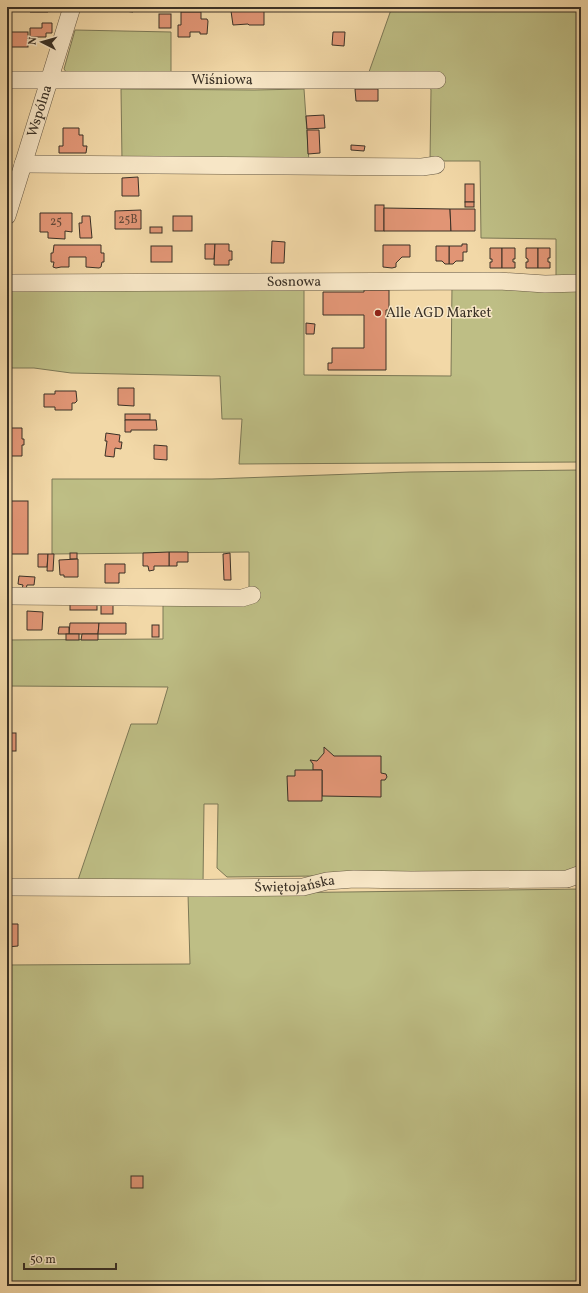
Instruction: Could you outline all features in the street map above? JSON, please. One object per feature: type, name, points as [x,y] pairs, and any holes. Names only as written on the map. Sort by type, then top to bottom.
[{"type":"street","name":"Wspólna","points":[[7,216],[72,7]]},
{"type":"street","name":"Wiśniowa","points":[[7,80],[436,80]]},
{"type":"street","points":[[24,164],[414,167],[436,165]]},
{"type":"street","name":"Sosnowa","points":[[7,283],[498,281],[545,284],[581,283]]},
{"type":"street","points":[[7,596],[242,598],[252,595]]},
{"type":"street","name":"Świętojańska","points":[[7,887],[303,887],[326,881],[354,879],[567,879],[581,874]]},
{"type":"green space","points":[[392,7],[581,7],[581,277],[556,277],[556,239],[481,238],[480,161],[430,161],[431,90],[425,73],[369,72]]},
{"type":"green space","points":[[75,30],[171,32],[171,75],[69,76],[64,69]]},
{"type":"green space","points":[[121,89],[304,89],[309,162],[122,161]]},
{"type":"green space","points":[[452,286],[581,288],[581,462],[239,464],[242,419],[222,419],[220,376],[71,373],[34,368],[7,368],[7,291],[304,287],[304,375],[451,376]]},
{"type":"green space","points":[[581,470],[581,869],[564,876],[409,875],[227,877],[217,868],[218,804],[204,804],[203,884],[77,883],[131,724],[157,724],[168,687],[7,686],[7,640],[163,639],[163,604],[249,593],[249,552],[52,554],[52,479],[212,479],[410,472]]},
{"type":"green space","points":[[581,889],[581,1286],[7,1286],[7,965],[190,964],[188,894]]},
{"type":"building","points":[[7,7],[27,7],[27,9],[7,10]]},
{"type":"building","points":[[30,7],[49,7],[48,12],[30,12]]},
{"type":"building","points":[[124,7],[133,7],[133,12],[124,11]]},
{"type":"building","points":[[233,7],[264,7],[264,25],[233,25],[231,11],[233,11]]},
{"type":"building","points":[[181,12],[201,12],[201,19],[207,19],[208,21],[207,34],[190,32],[190,37],[178,37],[178,25],[181,25]]},
{"type":"building","points":[[159,14],[171,14],[171,28],[159,28]]},
{"type":"building","points":[[42,23],[52,23],[52,33],[46,33],[46,37],[30,37],[30,28],[42,28]]},
{"type":"building","points":[[8,32],[28,32],[28,47],[8,47]]},
{"type":"building","points":[[333,32],[345,32],[344,46],[332,45]]},
{"type":"building","points":[[355,89],[378,89],[378,101],[356,101]]},
{"type":"building","points":[[324,115],[325,128],[307,129],[306,116]]},
{"type":"building","points":[[63,128],[79,128],[79,135],[83,135],[83,146],[87,146],[86,153],[59,153],[59,146],[63,146]]},
{"type":"building","points":[[307,130],[319,130],[320,153],[308,154]]},
{"type":"building","points":[[351,145],[365,146],[364,151],[351,150]]},
{"type":"building","points":[[138,177],[139,196],[122,196],[122,178]]},
{"type":"building","points":[[465,184],[474,184],[474,202],[465,202]]},
{"type":"building","points":[[465,202],[474,202],[474,207],[465,207]]},
{"type":"building","points":[[375,205],[384,205],[384,231],[375,231]]},
{"type":"building","points":[[384,208],[450,209],[451,231],[384,231]]},
{"type":"building","points":[[450,209],[475,209],[475,231],[451,231]]},
{"type":"building","points":[[141,210],[141,229],[115,229],[115,211]]},
{"type":"building","points":[[40,213],[72,213],[72,232],[65,231],[65,239],[48,238],[48,232],[40,232]]},
{"type":"building","points":[[82,216],[90,216],[92,238],[80,238],[79,223],[82,223]]},
{"type":"building","points":[[173,216],[192,216],[192,231],[173,231]]},
{"type":"building","points":[[150,227],[162,227],[162,233],[150,233]]},
{"type":"building","points":[[272,241],[285,242],[284,263],[271,263]]},
{"type":"building","points":[[205,244],[215,244],[214,259],[205,259]]},
{"type":"building","points":[[215,244],[229,244],[229,251],[232,251],[232,260],[229,260],[229,265],[214,265]]},
{"type":"building","points":[[462,244],[467,244],[467,252],[463,252],[463,261],[456,261],[453,264],[449,264],[449,246],[462,246]]},
{"type":"building","points":[[54,245],[101,245],[101,253],[104,253],[104,262],[102,262],[101,267],[99,268],[86,267],[86,257],[69,257],[69,267],[53,267],[54,262],[51,262],[51,253],[53,253]]},
{"type":"building","points":[[383,245],[410,245],[410,257],[402,257],[396,263],[396,267],[383,267]]},
{"type":"building","points":[[151,246],[172,246],[172,262],[151,262]]},
{"type":"building","points":[[436,246],[449,246],[449,264],[445,264],[442,261],[436,261]]},
{"type":"building","points":[[490,248],[502,248],[502,268],[490,268],[490,262],[492,262],[492,259],[490,259]]},
{"type":"building","points":[[502,248],[515,248],[515,259],[513,259],[513,262],[515,262],[515,268],[502,268]]},
{"type":"building","points":[[526,248],[538,248],[538,268],[526,268],[526,262],[528,262],[528,259],[526,258]]},
{"type":"building","points":[[538,248],[550,248],[550,258],[548,258],[548,262],[550,262],[550,268],[538,268]]},
{"type":"building","points":[[364,290],[389,290],[389,310],[386,310],[386,370],[328,370],[328,363],[332,363],[332,348],[364,348],[364,315],[323,315],[323,292],[364,292]]},
{"type":"building","points":[[306,323],[315,324],[314,334],[306,334]]},
{"type":"building","points":[[118,388],[134,388],[134,406],[118,405]]},
{"type":"building","points":[[55,391],[76,391],[77,401],[72,403],[72,410],[55,410],[55,407],[44,407],[44,394],[55,394]]},
{"type":"building","points":[[125,414],[150,414],[150,420],[125,420]]},
{"type":"building","points":[[125,420],[156,420],[157,430],[131,430],[131,432],[125,432]]},
{"type":"building","points":[[7,428],[22,428],[22,439],[24,439],[24,445],[22,445],[22,456],[7,456]]},
{"type":"building","points":[[106,433],[120,435],[119,442],[122,442],[121,449],[115,448],[114,457],[105,456],[107,441],[105,441]]},
{"type":"building","points":[[154,445],[167,446],[167,460],[154,459]]},
{"type":"building","points":[[8,501],[28,501],[28,554],[8,554]]},
{"type":"building","points":[[169,552],[188,552],[188,562],[177,562],[177,566],[169,566]]},
{"type":"building","points":[[169,552],[169,566],[154,566],[154,570],[149,571],[148,566],[143,566],[143,553]]},
{"type":"building","points":[[70,553],[77,553],[77,559],[70,559]]},
{"type":"building","points":[[230,553],[231,580],[224,580],[223,554]]},
{"type":"building","points":[[38,554],[48,554],[47,567],[38,567]]},
{"type":"building","points":[[48,554],[54,554],[53,571],[47,571]]},
{"type":"building","points":[[78,559],[78,577],[64,577],[64,575],[60,575],[59,560]]},
{"type":"building","points":[[105,564],[125,564],[125,573],[119,573],[119,583],[105,583]]},
{"type":"building","points":[[19,576],[35,577],[34,585],[27,585],[26,589],[22,589],[23,585],[18,584]]},
{"type":"building","points":[[70,600],[97,600],[97,610],[70,610]]},
{"type":"building","points":[[101,602],[113,602],[113,614],[101,614]]},
{"type":"building","points":[[27,611],[43,612],[42,630],[27,630]]},
{"type":"building","points":[[70,623],[99,623],[98,634],[69,634]]},
{"type":"building","points":[[99,623],[126,623],[126,634],[98,634]]},
{"type":"building","points":[[152,625],[159,625],[159,637],[152,637]]},
{"type":"building","points":[[59,627],[69,627],[69,634],[58,634]]},
{"type":"building","points":[[66,634],[79,634],[79,640],[66,640]]},
{"type":"building","points":[[82,634],[98,634],[98,640],[81,640]]},
{"type":"building","points":[[7,733],[16,733],[16,751],[7,751]]},
{"type":"building","points":[[324,747],[334,756],[381,756],[381,773],[386,774],[387,777],[385,780],[381,780],[381,797],[322,796],[322,770],[313,770],[313,764],[310,760],[317,761],[324,753]]},
{"type":"building","points":[[295,770],[322,770],[322,801],[288,801],[287,776],[295,776]]},
{"type":"building","points":[[7,924],[18,924],[18,946],[7,947]]},
{"type":"building","points":[[131,1176],[143,1176],[143,1188],[131,1188]]},
{"type":"place","name":"Alle AGD Market","points":[[378,313]]}]
